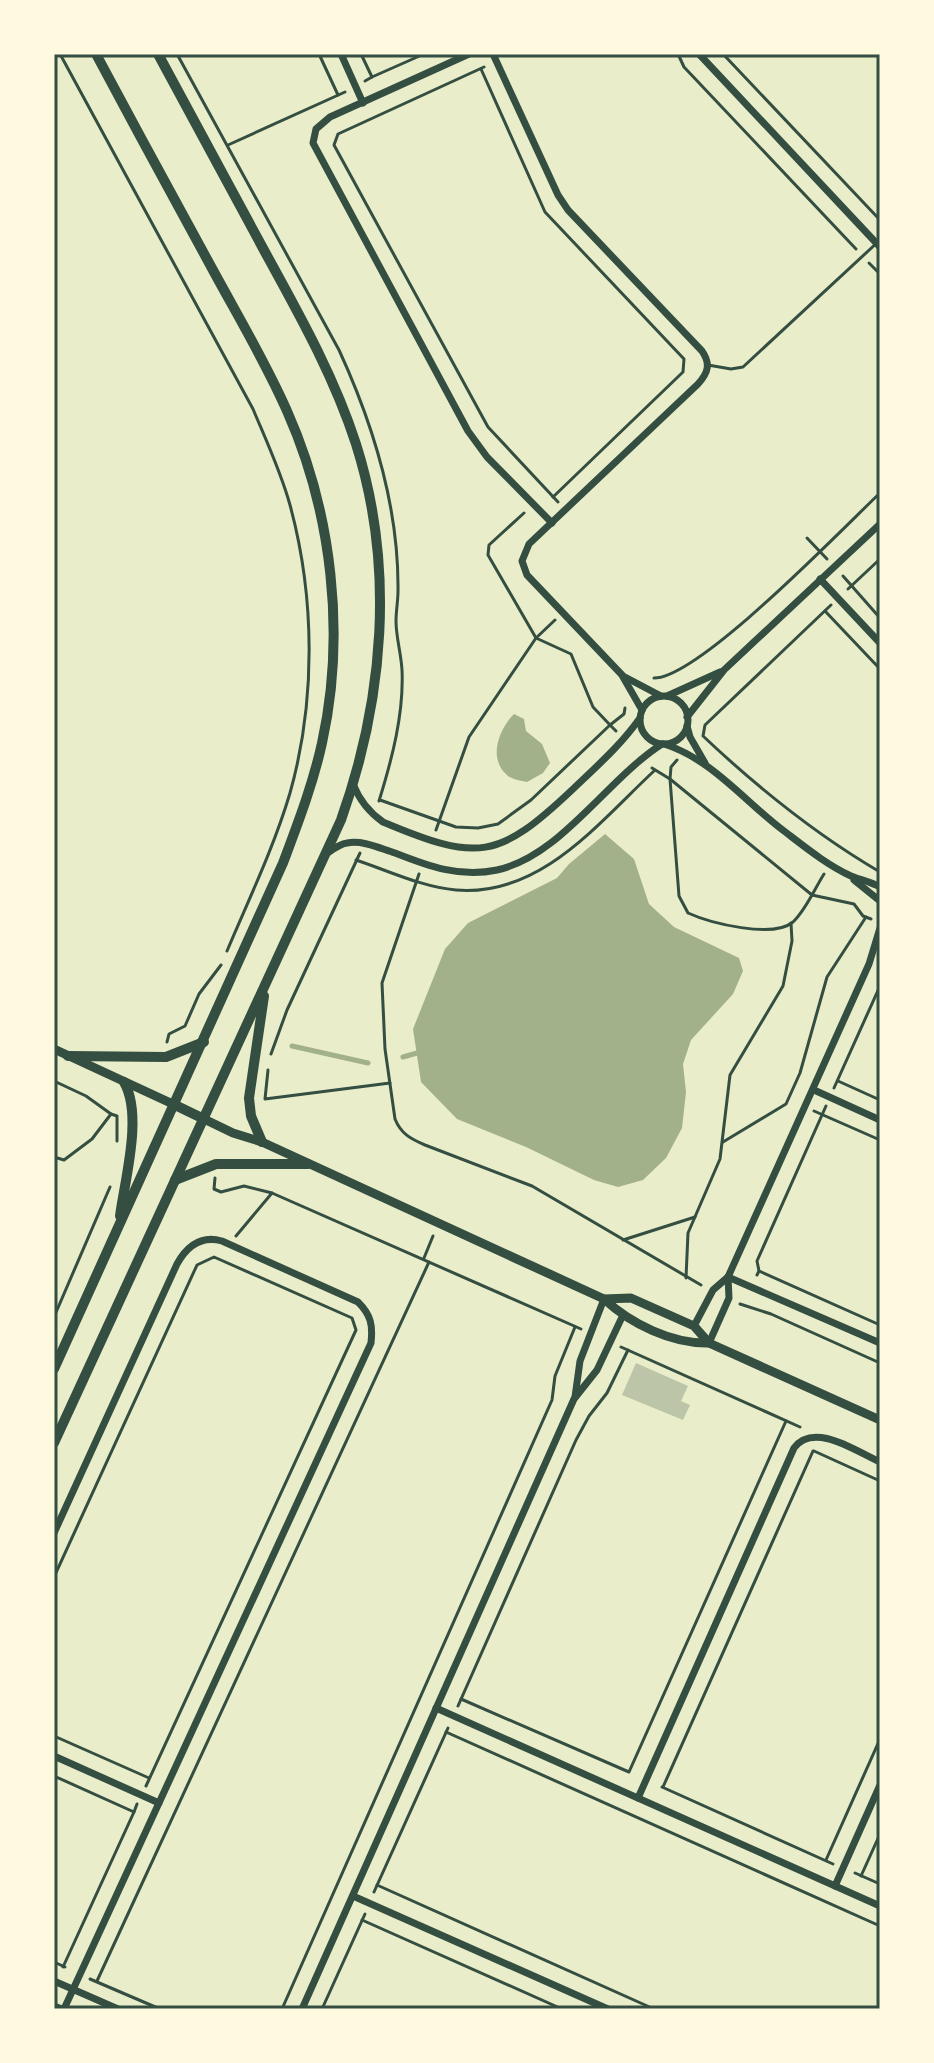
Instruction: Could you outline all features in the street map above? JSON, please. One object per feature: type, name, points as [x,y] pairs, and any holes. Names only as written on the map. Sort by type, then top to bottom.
[{"type":"main road","points":[[54,1369],[204,1042],[307,802],[323,740],[330,686],[333,607],[318,504],[287,410],[96,54]]},
{"type":"main road","points":[[54,1443],[325,855],[353,784],[374,692],[380,603],[374,529],[356,446],[317,347],[158,54]]},
{"type":"main road","points":[[262,1142],[251,1116],[249,1098],[267,978]]},
{"type":"main road","points":[[68,1056],[166,1057],[204,1042]]},
{"type":"main road","points":[[117,1230],[133,1117],[131,1095],[124,1082]]},
{"type":"main road","points":[[175,1105],[204,1119]]},
{"type":"main road","points":[[175,1180],[216,1164],[308,1164]]},
{"type":"street","points":[[341,54],[363,103]]},
{"type":"street","points":[[469,54],[321,123],[313,133],[316,149],[468,431],[487,457],[552,523]]},
{"type":"street","points":[[699,54],[879,243]]},
{"type":"street","points":[[495,58],[558,195],[568,210],[702,351],[708,365],[706,375],[698,384],[525,549],[523,566],[527,575],[623,676],[641,714],[645,736],[678,748],[705,763],[781,829],[830,864],[880,887]]},
{"type":"street","points":[[325,855],[341,844],[364,843],[448,871],[483,872],[505,868],[531,857],[550,844],[634,764],[681,736],[687,721],[724,670],[880,524]]},
{"type":"street","points":[[820,579],[880,643]]},
{"type":"street","points":[[353,784],[374,816],[383,822],[447,846],[470,849],[493,846],[517,837],[538,822],[624,741],[648,702],[724,670]]},
{"type":"street","points":[[623,676],[683,706],[690,737],[705,763]]},
{"type":"street","points":[[850,875],[880,901]]},
{"type":"street","points":[[686,1344],[713,1290],[728,1277],[869,964],[880,926]]},
{"type":"street","points":[[869,964],[880,948]]},
{"type":"street","points":[[54,1049],[175,1105]]},
{"type":"street","points":[[814,1090],[880,1120]]},
{"type":"street","points":[[204,1119],[262,1142],[604,1299],[623,1315],[686,1344],[709,1343]]},
{"type":"street","points":[[54,1533],[181,1256],[190,1246],[215,1239],[232,1245],[358,1302],[367,1311],[373,1325],[371,1343],[73,1989],[63,2009],[54,2006]]},
{"type":"street","points":[[728,1277],[880,1343]]},
{"type":"street","points":[[709,1343],[729,1298],[728,1277]]},
{"type":"street","points":[[604,1299],[631,1298],[694,1326],[709,1343],[880,1420]]},
{"type":"street","points":[[302,2009],[574,1399],[597,1370],[631,1298]]},
{"type":"street","points":[[574,1399],[580,1361],[604,1299]]},
{"type":"street","points":[[638,1798],[798,1443],[807,1437],[825,1438],[880,1462]]},
{"type":"street","points":[[436,1708],[880,1906]]},
{"type":"street","points":[[54,1756],[159,1803]]},
{"type":"street","points":[[835,1886],[880,1785]]},
{"type":"street","points":[[353,1896],[608,2009]]},
{"type":"street","points":[[54,1981],[118,2009]]},
{"type":"lane","points":[[708,365],[731,369],[743,367],[862,255],[879,243]]},
{"type":"path","points":[[60,54],[253,409],[290,503],[301,552],[308,613],[308,677],[297,763],[280,824],[226,952]]},
{"type":"path","points":[[228,145],[338,95],[319,54]]},
{"type":"path","points":[[372,77],[424,54]]},
{"type":"path","points":[[678,54],[684,67],[880,274]]},
{"type":"path","points":[[723,54],[880,220]]},
{"type":"path","points":[[495,58],[481,68],[338,134],[334,145],[488,427],[566,510]]},
{"type":"path","points":[[481,68],[545,212],[684,359],[683,372],[553,497]]},
{"type":"path","points":[[650,678],[663,678],[682,670],[725,639],[880,493]]},
{"type":"path","points":[[380,800],[456,827],[478,828],[506,820],[610,725],[593,707],[571,654],[536,638],[488,555],[489,545],[533,504]]},
{"type":"path","points":[[807,538],[880,618]]},
{"type":"path","points":[[880,559],[705,725],[703,736],[796,817],[880,872]]},
{"type":"path","points":[[825,611],[880,669]]},
{"type":"path","points":[[439,822],[469,737],[536,638],[561,613]]},
{"type":"path","points":[[655,771],[670,779],[812,895],[854,904],[880,926]]},
{"type":"path","points":[[670,779],[679,896],[685,910],[692,915],[737,929],[791,923],[830,864]]},
{"type":"path","points":[[417,881],[383,976],[382,1014],[398,1128],[411,1139],[532,1186],[686,1278],[713,1290]]},
{"type":"path","points":[[723,1142],[786,1104],[800,1073],[827,977],[866,917]]},
{"type":"path","points":[[686,1278],[688,1233],[720,1159],[730,1075],[783,986],[792,941],[791,923]]},
{"type":"path","points":[[167,1042],[169,1034],[187,1022],[199,994],[220,966]]},
{"type":"path","points":[[746,1306],[759,1271],[757,1261],[880,986]]},
{"type":"path","points":[[54,1081],[86,1096],[117,1116],[118,1151]]},
{"type":"path","points":[[838,1081],[880,1100]]},
{"type":"path","points":[[265,1099],[390,1083]]},
{"type":"path","points":[[54,1157],[64,1160],[82,1148],[111,1114]]},
{"type":"path","points":[[822,1115],[880,1140]]},
{"type":"path","points":[[215,1176],[214,1189],[221,1192],[244,1186],[272,1193],[575,1327],[593,1328]]},
{"type":"path","points":[[54,1317],[111,1186]]},
{"type":"path","points":[[224,1261],[240,1230],[270,1199],[272,1193]]},
{"type":"path","points":[[623,1240],[695,1217]]},
{"type":"path","points":[[97,1981],[416,1289],[439,1223]]},
{"type":"path","points":[[54,1577],[197,1265],[214,1257],[352,1318],[356,1330],[63,1967]]},
{"type":"path","points":[[759,1271],[880,1325]]},
{"type":"path","points":[[729,1298],[880,1363]]},
{"type":"path","points":[[282,2009],[552,1400],[555,1376],[575,1327]]},
{"type":"path","points":[[613,1337],[620,1347],[801,1427],[807,1437]]},
{"type":"path","points":[[322,2009],[576,1440],[607,1393],[628,1350]]},
{"type":"path","points":[[629,1772],[786,1421]]},
{"type":"path","points":[[663,1787],[814,1451],[880,1481]]},
{"type":"path","points":[[461,1698],[880,1884]]},
{"type":"path","points":[[446,1732],[880,1926]]},
{"type":"path","points":[[54,1736],[149,1778]]},
{"type":"path","points":[[826,1861],[880,1739]]},
{"type":"path","points":[[54,1776],[134,1812]]},
{"type":"path","points":[[861,1876],[880,1834]]},
{"type":"path","points":[[377,1885],[654,2009]]},
{"type":"path","points":[[362,1920],[562,2009]]},
{"type":"path","points":[[54,1962],[160,2009]]},
{"type":"shaded area","points":[[514,714],[524,719],[526,731],[542,744],[550,763],[543,773],[527,782],[508,776],[498,761],[500,736]]},
{"type":"shaded area","points":[[605,834],[634,859],[649,904],[674,927],[739,958],[743,971],[733,994],[691,1040],[683,1064],[686,1092],[682,1128],[666,1158],[643,1180],[618,1187],[594,1180],[526,1147],[457,1119],[421,1082],[413,1029],[445,949],[468,923],[557,878]]},
{"type":"building","points":[[636,1363],[688,1386],[681,1401],[690,1405],[683,1420],[622,1395]]},
{"type":"waterway","points":[[292,1046],[368,1063]]},
{"type":"waterway","points":[[403,1057],[417,1053]]}]
